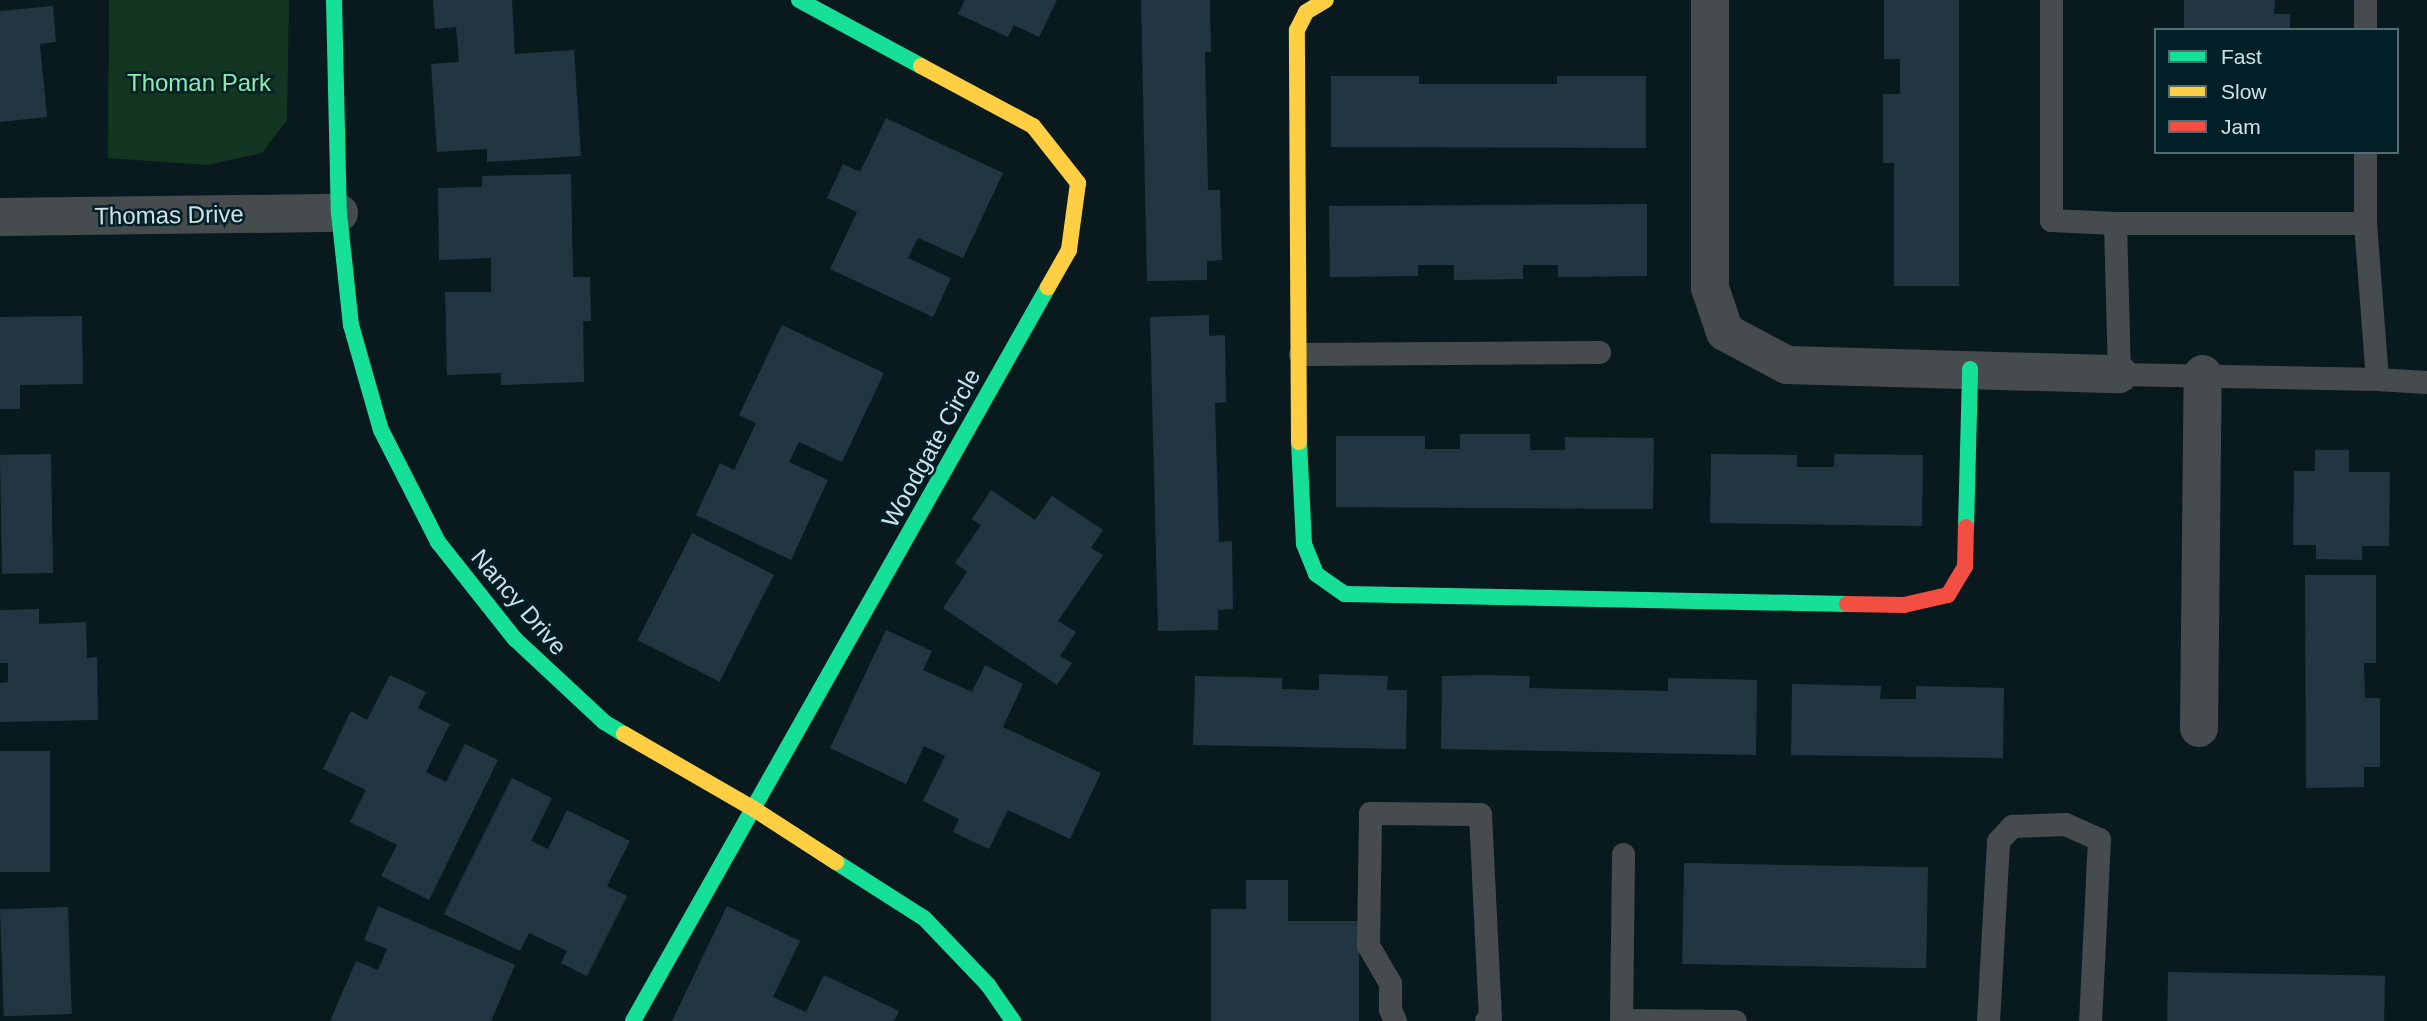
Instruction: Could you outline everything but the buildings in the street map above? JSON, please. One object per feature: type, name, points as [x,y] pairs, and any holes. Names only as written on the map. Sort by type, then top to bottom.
[{"type":"street","name":"Nancy Drive","points":[[334,0],[339,213],[351,325],[381,430],[438,542],[515,639],[604,722],[754,809],[924,918],[988,985],[1013,1021]]},
{"type":"street","name":"Woodgate Circle","points":[[633,1021],[1069,250],[1078,183],[1033,126],[799,0]]},
{"type":"street","points":[[1326,0],[1306,12],[1297,30],[1299,488],[1304,544],[1316,574],[1345,594],[1904,605],[1948,595],[1965,567],[1970,369]]},
{"type":"street","points":[[1710,0],[1710,288],[1725,332],[1787,365],[2119,374]]},
{"type":"street","name":"Thomas Drive","points":[[0,217],[339,213]]},
{"type":"street","points":[[2199,728],[2203,374]]},
{"type":"lane","points":[[2051,0],[2051,220],[2115,223],[2365,223]]},
{"type":"lane","points":[[2365,0],[2365,28]]},
{"type":"lane","points":[[2365,154],[2365,223],[2377,380]]},
{"type":"lane","points":[[2115,223],[2119,374],[2203,374],[2427,382]]},
{"type":"lane","points":[[1300,354],[1599,352]]},
{"type":"lane","points":[[1395,1021],[1390,1010],[1390,983],[1368,945],[1370,813],[1480,814],[1490,1017],[1486,1021]]},
{"type":"lane","points":[[1988,1021],[1998,841],[2012,826],[2065,824],[2099,839],[2090,1021]]},
{"type":"lane","points":[[1623,854],[1620,1020],[1735,1021]]},
{"type":"green space","name":"Thoman Park","points":[[109,0],[289,0],[287,120],[262,153],[207,165],[108,158]]},
{"type":"traffic: fast","points":[[334,0],[339,213],[351,325],[381,430],[438,542],[515,639],[604,722],[624,734]]},
{"type":"traffic: fast","points":[[799,0],[921,66]]},
{"type":"traffic: fast","points":[[633,1021],[1048,287]]},
{"type":"traffic: fast","points":[[1966,527],[1970,369]]},
{"type":"traffic: fast","points":[[1299,442],[1304,544],[1316,574],[1345,594],[1847,604]]},
{"type":"traffic: fast","points":[[836,862],[924,918],[988,985],[1013,1021]]},
{"type":"traffic: slow","points":[[1299,442],[1297,30],[1306,12],[1326,0]]},
{"type":"traffic: slow","points":[[921,66],[1033,126],[1078,183],[1069,250],[1048,287]]},
{"type":"traffic: slow","points":[[624,734],[754,809],[836,862]]},
{"type":"traffic: jam","points":[[1847,604],[1904,605],[1948,595],[1965,567],[1966,527]]}]
